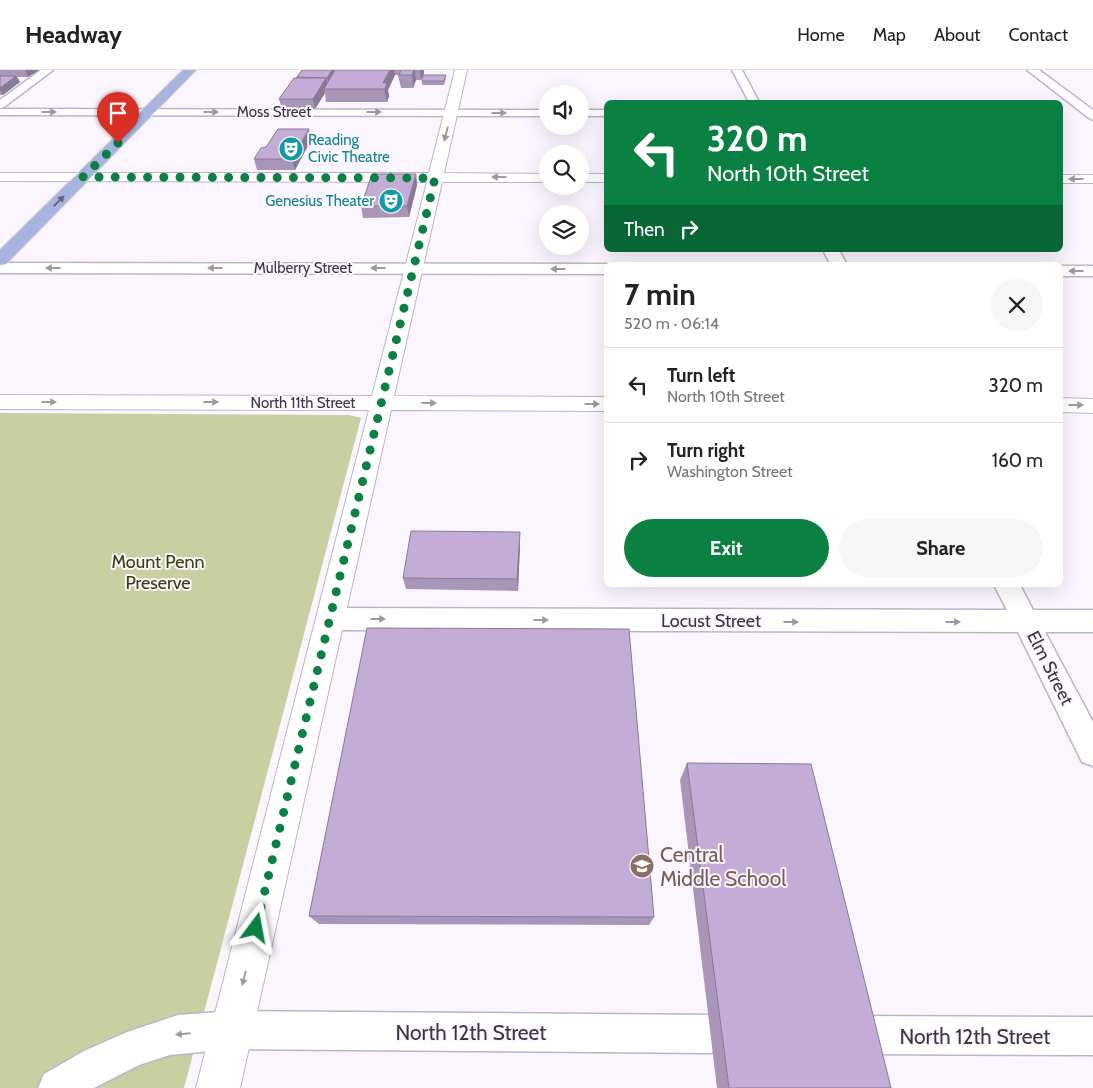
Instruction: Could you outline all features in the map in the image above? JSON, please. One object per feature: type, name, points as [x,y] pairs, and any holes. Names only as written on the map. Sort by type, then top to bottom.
[{"type":"main road","points":[[0,260],[190,70]]},
{"type":"street","points":[[0,105],[48,70]]},
{"type":"street","points":[[218,1088],[461,70]]},
{"type":"street","points":[[737,70],[753,100]]},
{"type":"street","points":[[1032,70],[1091,114]]},
{"type":"street","name":"Moss Street","points":[[0,112],[539,113]]},
{"type":"street","points":[[589,113],[604,113]]},
{"type":"street","points":[[1067,113],[1091,114]]},
{"type":"street","points":[[0,177],[539,178]]},
{"type":"street","points":[[589,178],[604,178]]},
{"type":"street","points":[[1063,179],[1093,179]]},
{"type":"street","name":"Mulberry Street","points":[[0,268],[604,269]]},
{"type":"street","points":[[1063,271],[1093,271]]},
{"type":"street","name":"North 11th Street","points":[[0,402],[604,404]]},
{"type":"street","points":[[1063,406],[1093,406]]},
{"type":"street","name":"Elm Street","points":[[1008,587],[1093,752]]},
{"type":"street","name":"Locust Street","points":[[330,619],[1093,621]]},
{"type":"street","name":"North 12th Street","points":[[58,1088],[140,1045],[172,1036],[232,1030],[711,1034]]},
{"type":"street","name":"North 12th Street","points":[[857,1035],[1093,1036]]},
{"type":"green space","name":"Mount Penn Preserve","points":[[0,413],[349,415],[361,418],[184,1088],[0,1088]]},
{"type":"building","points":[[302,70],[332,70],[327,78],[297,77]]},
{"type":"building","points":[[335,70],[390,70],[383,83],[387,83],[385,89],[324,89]]},
{"type":"building","points":[[401,70],[414,70],[412,75],[399,75]]},
{"type":"building","points":[[423,75],[446,75],[444,81],[422,81]]},
{"type":"building","points":[[0,76],[16,76],[0,88]]},
{"type":"building","points":[[294,78],[326,78],[313,99],[279,99]]},
{"type":"building","points":[[278,129],[309,129],[292,159],[254,159],[261,148],[266,147]]},
{"type":"building","points":[[372,174],[416,174],[407,206],[361,206]]},
{"type":"building","points":[[411,531],[520,532],[517,579],[403,578]]},
{"type":"building","points":[[367,628],[629,629],[654,917],[309,916]]},
{"type":"building","points":[[687,763],[811,764],[891,1088],[729,1088]]},
{"type":"place","name":"Reading Civic Theatre","points":[[291,149]]},
{"type":"place","name":"Genesius Theater","points":[[391,201]]},
{"type":"place","name":"Central Middle School","points":[[642,866]]},
{"type":"route","points":[[118,143],[83,177],[435,178],[256,928]]}]
